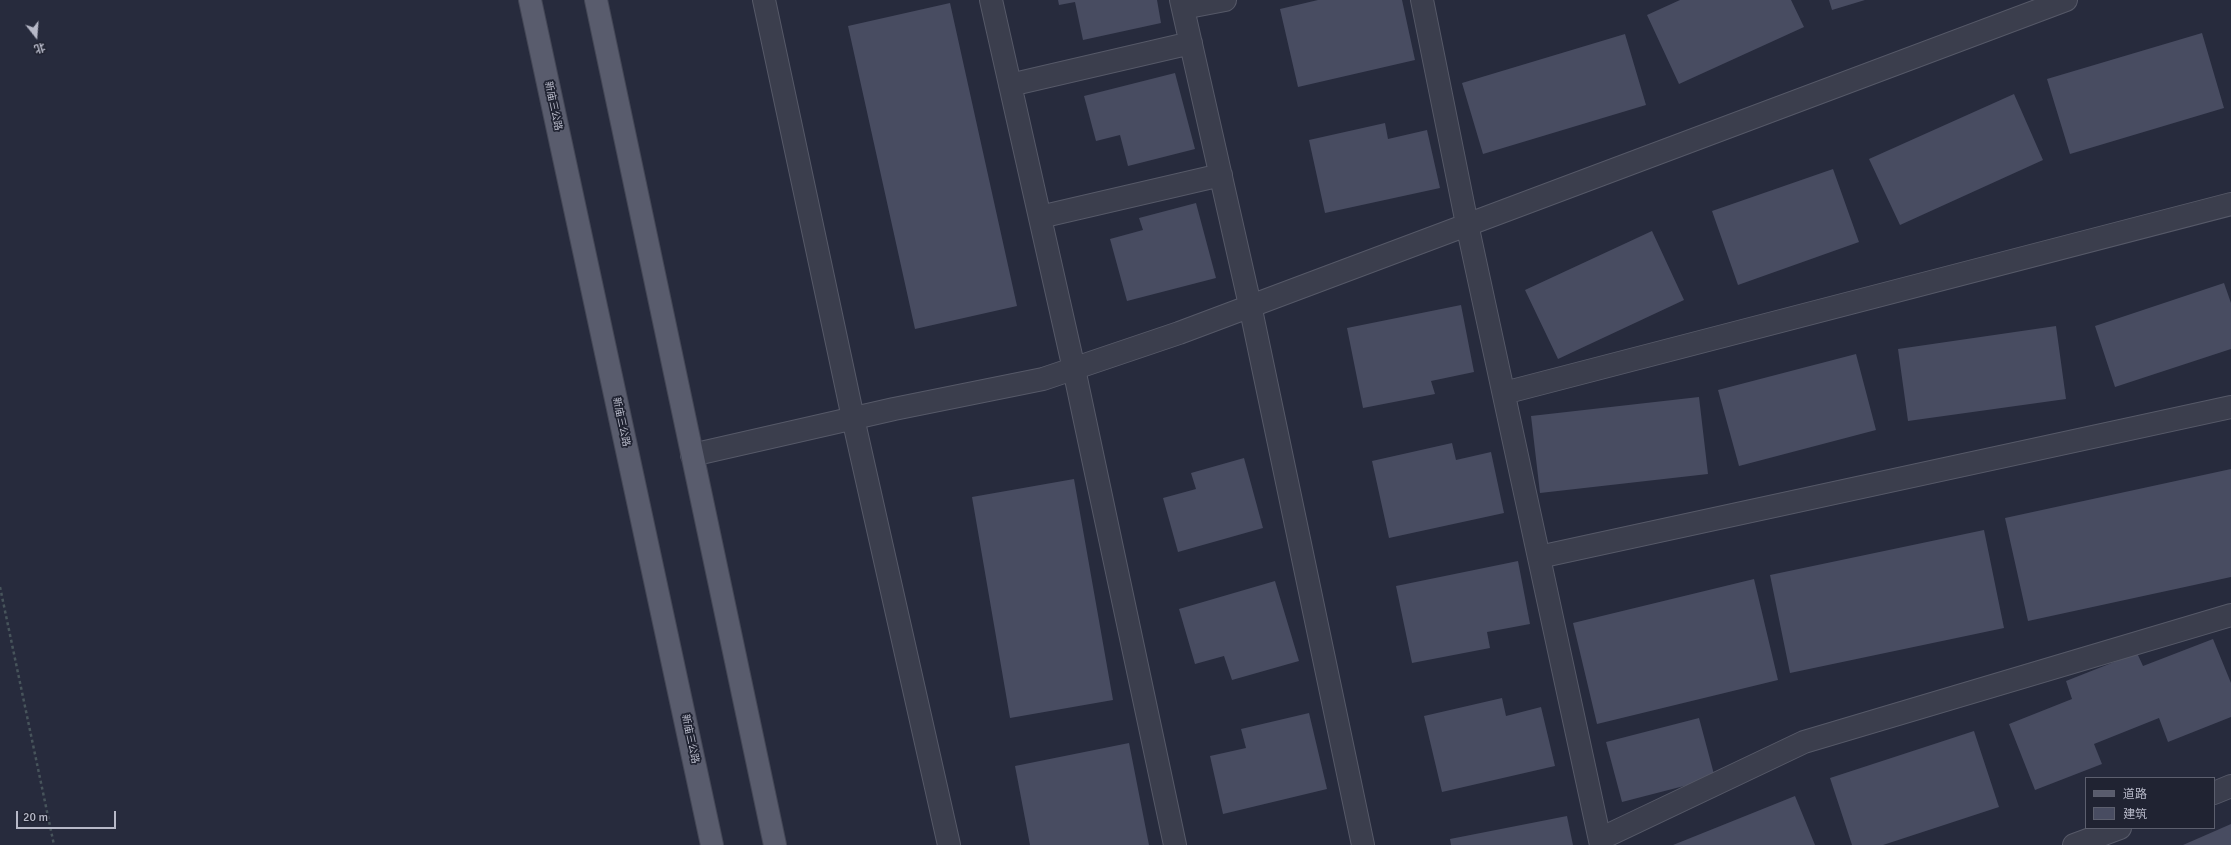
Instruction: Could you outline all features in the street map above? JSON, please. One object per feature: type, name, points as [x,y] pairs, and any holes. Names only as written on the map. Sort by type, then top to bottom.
[{"type":"main road","name":"新庙三公路","points":[[530,0],[712,845]]},
{"type":"main road","points":[[596,0],[775,845]]},
{"type":"lane","points":[[764,0],[853,418],[949,845]]},
{"type":"lane","points":[[991,0],[1074,369],[1175,845]]},
{"type":"lane","points":[[1224,0],[1182,4],[1250,306],[1363,845]]},
{"type":"lane","points":[[1422,0],[1467,224],[1601,842],[1804,742],[2231,615]]},
{"type":"lane","points":[[692,455],[853,418],[1043,379],[1074,369],[1250,306],[2066,0]]},
{"type":"lane","points":[[1010,85],[1191,44]]},
{"type":"lane","points":[[1040,217],[1221,175]]},
{"type":"lane","points":[[1504,393],[2231,204]]},
{"type":"lane","points":[[1539,557],[2231,406]]},
{"type":"lane","points":[[2215,793],[2231,786]]},
{"type":"lane","points":[[2074,845],[2117,829]]},
{"type":"path","points":[[0,587],[54,845]]},
{"type":"building","points":[[1058,0],[1157,0],[1161,23],[1083,40],[1075,2],[1059,5]]},
{"type":"building","points":[[1318,0],[1402,0],[1415,60],[1298,87],[1280,9]]},
{"type":"building","points":[[1680,0],[1791,0],[1804,27],[1679,84],[1647,15]]},
{"type":"building","points":[[1829,0],[1865,0],[1832,10]]},
{"type":"building","points":[[950,3],[1017,306],[915,329],[848,26]]},
{"type":"building","points":[[2202,33],[2224,108],[2070,154],[2047,79]]},
{"type":"building","points":[[1625,34],[1646,105],[1483,154],[1462,83]]},
{"type":"building","points":[[1175,73],[1195,149],[1128,166],[1120,135],[1096,141],[1084,96]]},
{"type":"building","points":[[2014,94],[2043,160],[1900,225],[1869,159]]},
{"type":"building","points":[[1385,123],[1388,139],[1427,130],[1440,188],[1325,213],[1309,140]]},
{"type":"building","points":[[1833,169],[1859,242],[1738,285],[1712,211]]},
{"type":"building","points":[[1196,203],[1216,278],[1127,301],[1110,239],[1143,230],[1139,218]]},
{"type":"building","points":[[1652,231],[1684,300],[1558,359],[1525,290]]},
{"type":"building","points":[[2224,283],[2231,303],[2231,349],[2115,387],[2095,326]]},
{"type":"building","points":[[1461,305],[1474,372],[1431,381],[1435,394],[1363,408],[1347,328]]},
{"type":"building","points":[[2056,326],[2066,399],[1908,421],[1898,349]]},
{"type":"building","points":[[1856,354],[1876,430],[1739,466],[1718,390]]},
{"type":"building","points":[[1699,397],[1708,474],[1540,493],[1531,416]]},
{"type":"building","points":[[1452,443],[1456,460],[1491,452],[1504,513],[1389,538],[1372,461]]},
{"type":"building","points":[[1244,458],[1263,528],[1178,552],[1163,498],[1196,489],[1191,473]]},
{"type":"building","points":[[2231,469],[2231,577],[2028,621],[2005,518]]},
{"type":"building","points":[[1074,479],[1113,700],[1010,718],[972,497]]},
{"type":"building","points":[[1984,530],[2004,628],[1790,673],[1770,575]]},
{"type":"building","points":[[1518,561],[1530,624],[1487,632],[1490,648],[1412,663],[1396,586]]},
{"type":"building","points":[[1754,579],[1778,680],[1597,724],[1573,623]]},
{"type":"building","points":[[1275,581],[1299,661],[1232,680],[1224,656],[1195,664],[1179,609]]},
{"type":"building","points":[[2213,639],[2231,683],[2231,717],[2168,742],[2159,718],[2094,744],[2102,764],[2035,790],[2009,724],[2072,699],[2066,681],[2137,653],[2143,666]]},
{"type":"building","points":[[1502,698],[1506,716],[1541,707],[1555,766],[1442,792],[1424,716]]},
{"type":"building","points":[[1309,713],[1327,789],[1223,814],[1210,756],[1246,748],[1241,729]]},
{"type":"building","points":[[1699,718],[1715,778],[1622,802],[1606,742]]},
{"type":"building","points":[[1974,731],[1999,807],[1883,845],[1852,845],[1830,778]]},
{"type":"building","points":[[1129,743],[1149,845],[1030,845],[1015,766]]},
{"type":"building","points":[[1795,796],[1815,845],[1673,845]]},
{"type":"building","points":[[1567,816],[1573,845],[1451,845],[1450,839]]},
{"type":"building","points":[[2231,824],[2231,845],[2183,845]]}]
